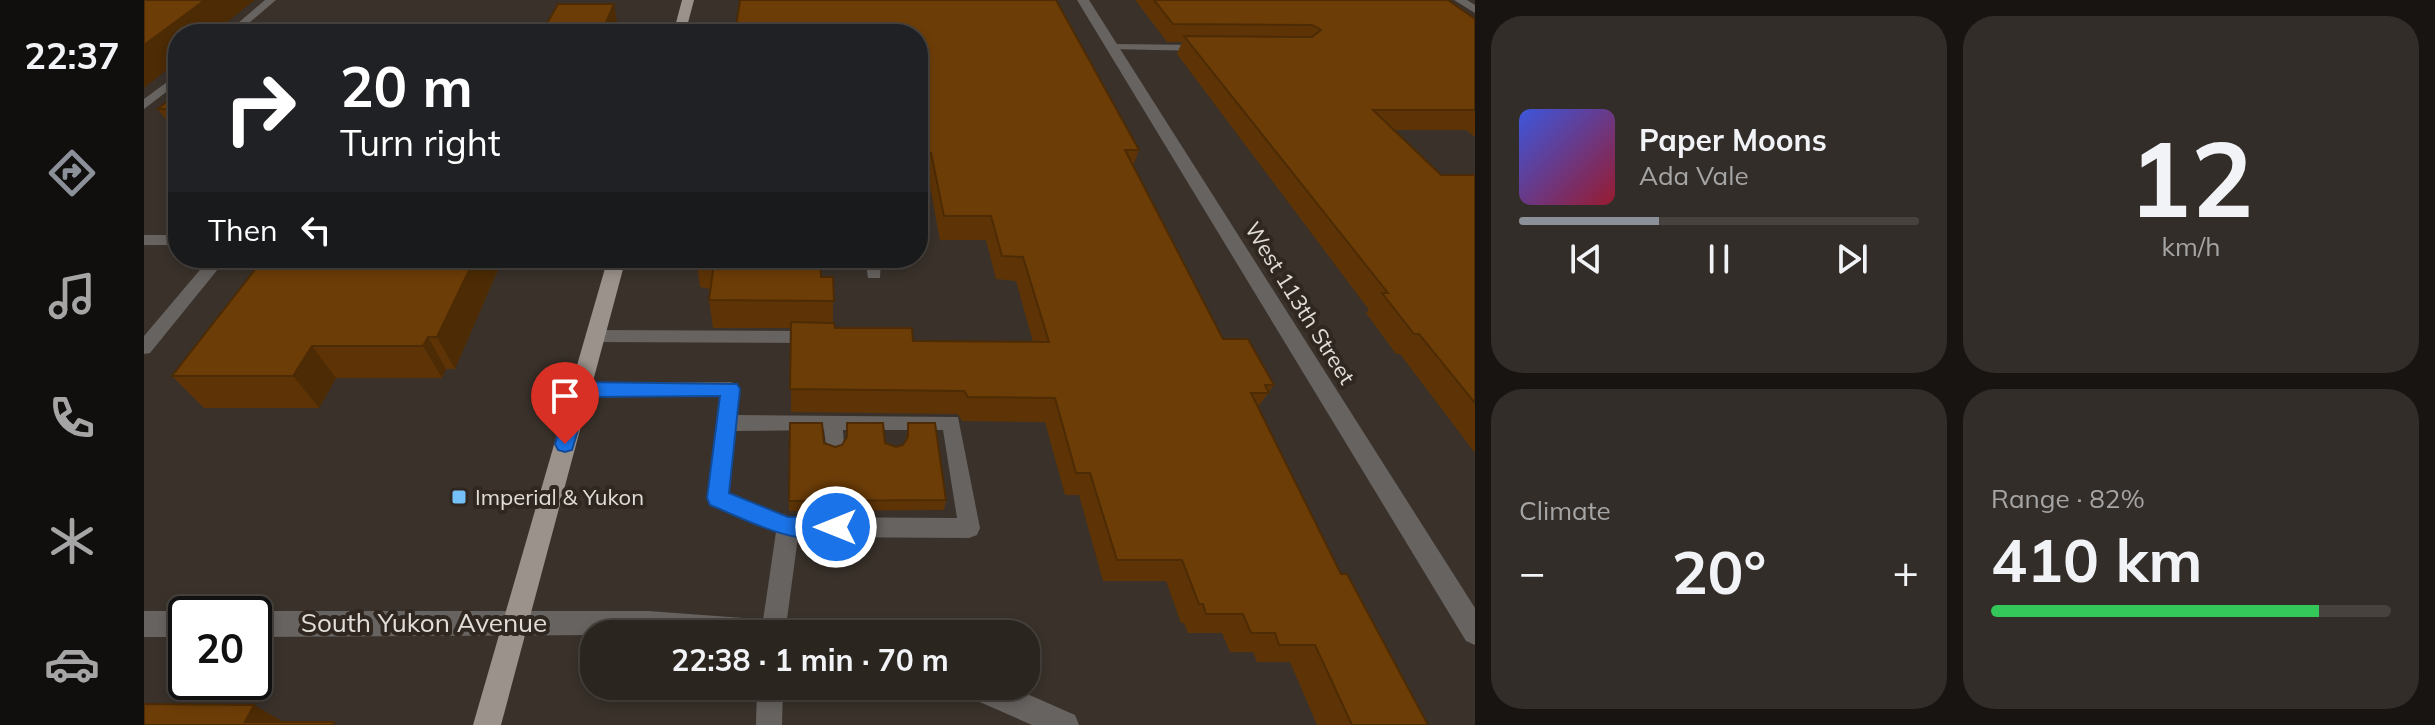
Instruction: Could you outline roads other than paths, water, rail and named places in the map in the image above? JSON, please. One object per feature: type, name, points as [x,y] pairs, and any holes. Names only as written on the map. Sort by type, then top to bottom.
[{"type":"main road","points":[[682,24],[688,0]]},
{"type":"main road","points":[[487,725],[614,268]]},
{"type":"street","name":"West 113th Street","points":[[1083,0],[1475,632]]},
{"type":"street","points":[[1460,0],[1475,10]]},
{"type":"street","name":"South Yukon Avenue","points":[[272,624],[580,623]]},
{"type":"street","points":[[144,624],[168,624]]},
{"type":"street","points":[[1008,700],[1065,725]]},
{"type":"lane","points":[[242,24],[271,0]]},
{"type":"lane","points":[[1113,47],[1209,48]]},
{"type":"lane","points":[[144,105],[168,85]]},
{"type":"lane","points":[[144,240],[168,240]]},
{"type":"lane","points":[[144,348],[211,268]]},
{"type":"lane","points":[[595,336],[840,337]]},
{"type":"lane","points":[[580,390],[730,389],[726,423],[718,498],[788,527],[836,518],[899,519],[969,528],[951,422],[726,423]]},
{"type":"lane","points":[[833,423],[834,446]]},
{"type":"lane","points":[[893,423],[894,446]]},
{"type":"lane","points":[[778,620],[788,527]]},
{"type":"lane","points":[[769,725],[770,700]]},
{"type":"place","name":"Imperial & Yukon","points":[[459,497]]}]
